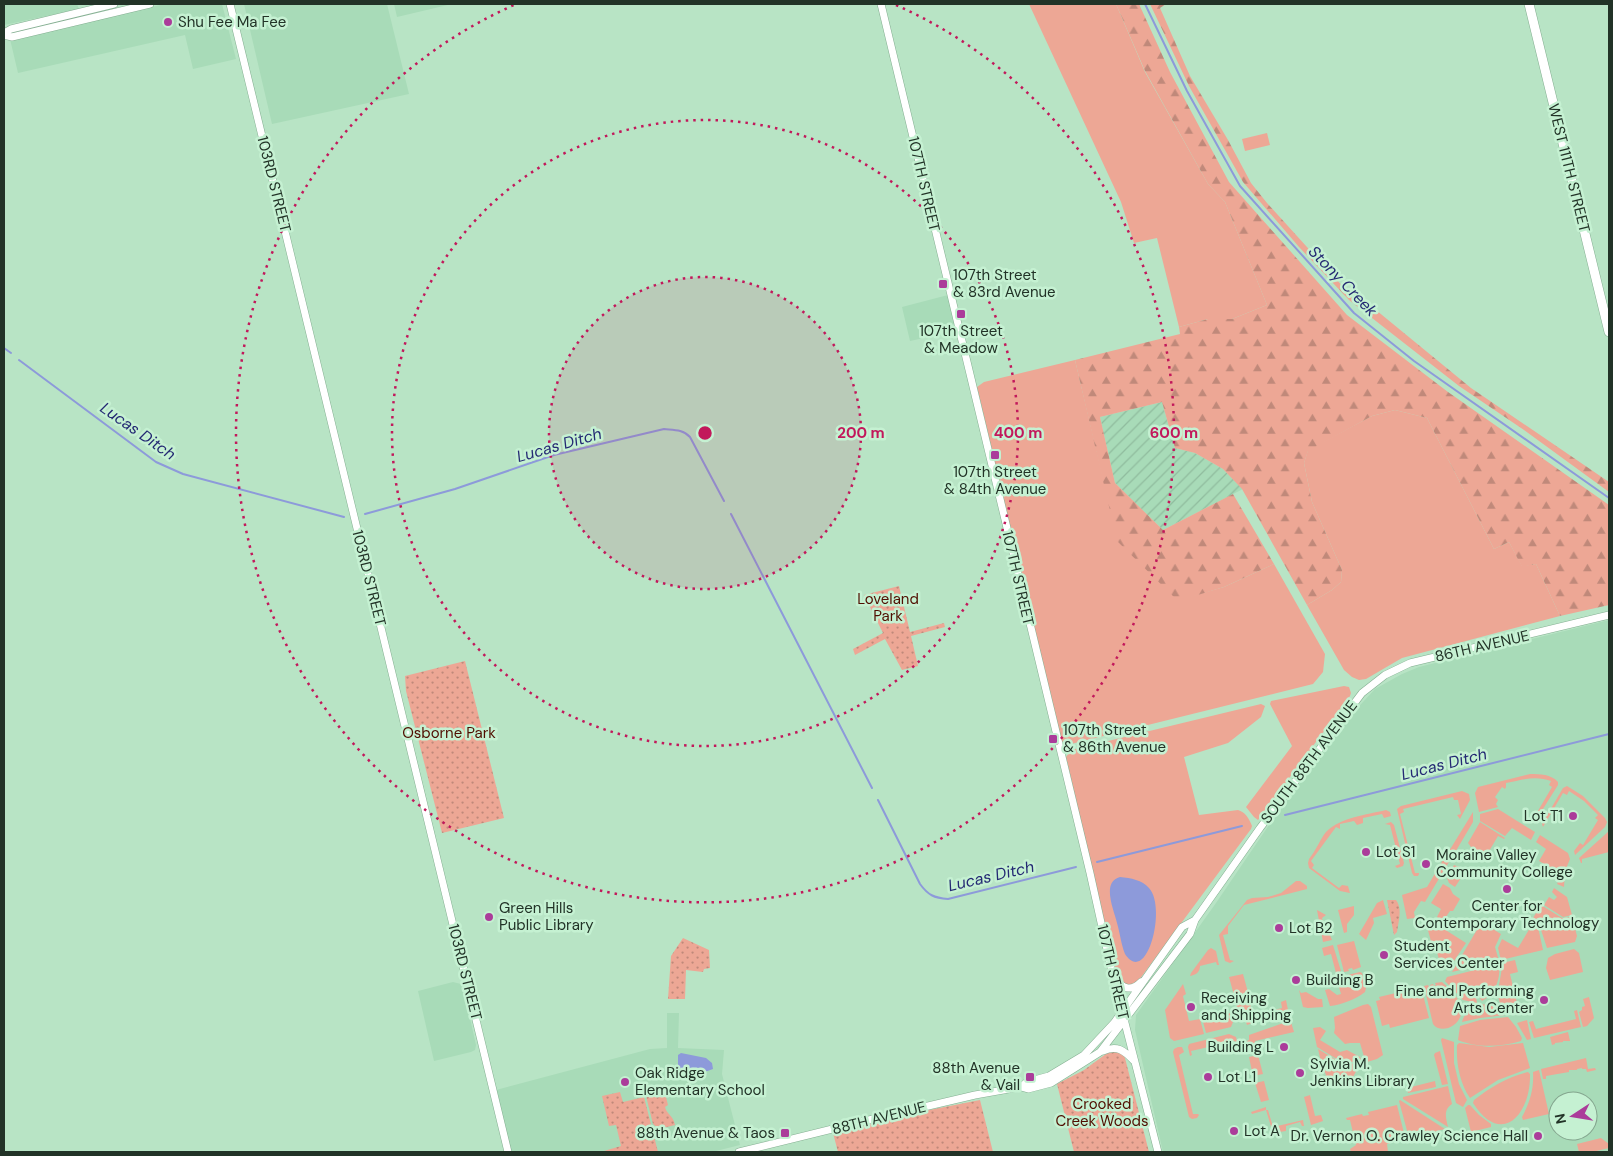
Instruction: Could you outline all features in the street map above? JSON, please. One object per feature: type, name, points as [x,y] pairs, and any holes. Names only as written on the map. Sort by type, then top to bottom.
[{"type":"main road","name":"WEST 111TH STREET","points":[[1529,4],[1609,332]]},
{"type":"street","points":[[114,4],[11,28],[4,34],[12,37],[150,4]]},
{"type":"street","name":"103RD STREET","points":[[230,4],[508,1152]]},
{"type":"street","name":"107TH STREET","points":[[881,4],[1088,864],[1112,972],[1158,1152]]},
{"type":"street","name":"86TH AVENUE","points":[[1362,693],[1385,675],[1410,663],[1609,615]]},
{"type":"street","name":"SOUTH 88TH AVENUE","points":[[1195,920],[1251,840],[1362,693]]},
{"type":"street","points":[[1124,1020],[1190,934],[1195,920]]},
{"type":"street","name":"88TH AVENUE","points":[[1021,1087],[1027,1082],[1050,1076],[1084,1056],[1122,1012],[1182,927],[1195,920]]},
{"type":"street","points":[[1112,972],[1119,984],[1127,988],[1135,987],[1147,978]]},
{"type":"street","name":"88TH AVENUE","points":[[739,1152],[975,1095],[1021,1087],[1028,1089],[1051,1083],[1100,1052],[1124,1020]]},
{"type":"street","points":[[1100,1052],[1110,1048],[1124,1050],[1136,1064]]},
{"type":"shaded area","points":[[4,4],[77,4],[79,9],[4,25]]},
{"type":"shaded area","points":[[165,4],[222,4],[236,59],[193,69],[185,35],[18,73],[10,39]]},
{"type":"shaded area","points":[[244,4],[387,4],[409,94],[272,124]]},
{"type":"shaded area","points":[[394,4],[452,4],[397,17]]},
{"type":"shaded area","points":[[948,295],[955,324],[923,332],[924,338],[910,341],[902,307]]},
{"type":"shaded area","points":[[1162,402],[1175,448],[1195,453],[1223,469],[1243,489],[1163,530],[1115,483],[1100,417]]},
{"type":"shaded area","name":"Moraine Valley Community College","points":[[1609,620],[1609,1152],[1163,1152],[1135,1030],[1136,1015],[1269,825],[1350,716],[1375,689],[1419,667]]},
{"type":"shaded area","points":[[453,982],[461,984],[463,987],[476,1045],[475,1050],[434,1061],[418,991]]},
{"type":"shaded area","name":"Oak Ridge Elementary School","points":[[667,1013],[679,1013],[678,1048],[724,1050],[722,1074],[740,1145],[712,1152],[511,1152],[496,1090],[650,1049],[667,1048]]},
{"type":"green space","points":[[1029,4],[1116,4],[1145,72],[1208,184],[1225,202],[1267,305],[1232,319],[1208,319],[1179,327],[1157,238],[1134,243],[1121,202]]},
{"type":"green space","points":[[1116,4],[1139,4],[1170,72],[1229,182],[1347,315],[1448,392],[1609,505],[1609,605],[1560,616],[1536,564],[1522,567],[1509,542],[1494,549],[1427,418],[1395,410],[1372,416],[1308,451],[1304,463],[1312,502],[1342,570],[1341,582],[1332,590],[1307,605],[1242,489],[1223,469],[1195,453],[1175,448],[1162,402],[1100,417],[1115,483],[1163,530],[1233,494],[1274,564],[1224,587],[1178,601],[1117,541],[1075,360],[1180,334],[1179,327],[1208,319],[1232,319],[1267,305],[1225,202],[1208,184],[1145,71]]},
{"type":"green space","points":[[1150,4],[1166,4],[1160,8],[1190,76],[1251,183],[1356,301],[1365,301],[1471,388],[1609,482],[1609,492],[1524,430],[1459,386],[1349,300],[1299,247],[1243,182],[1189,86]]},
{"type":"green space","points":[[1267,133],[1270,145],[1245,151],[1242,139]]},
{"type":"green space","points":[[1075,360],[1118,541],[1178,600],[1224,587],[1274,564],[1325,654],[1323,672],[1313,684],[1067,745],[1061,741],[977,387],[984,382]]},
{"type":"green space","points":[[1395,410],[1427,418],[1494,549],[1509,542],[1522,566],[1536,564],[1560,616],[1402,658],[1366,679],[1359,680],[1344,670],[1307,605],[1332,590],[1341,582],[1342,570],[1312,502],[1304,463],[1308,450],[1372,416]]},
{"type":"green space","name":"Loveland Park","points":[[899,586],[910,632],[944,623],[945,627],[911,636],[918,666],[902,670],[885,639],[855,655],[853,649],[883,633],[864,595]]},
{"type":"green space","name":"Osborne Park","points":[[465,661],[504,818],[442,833],[406,691],[405,676]]},
{"type":"green space","points":[[1344,686],[1349,687],[1350,696],[1258,820],[1246,807],[1292,746],[1270,704],[1271,701]]},
{"type":"green space","points":[[1261,704],[1265,706],[1261,717],[1228,743],[1184,757],[1199,815],[1238,810],[1243,812],[1248,818],[1252,826],[1251,829],[1139,980],[1132,986],[1123,984],[1116,972],[1066,757],[1071,750]]},
{"type":"green space","points":[[1530,774],[1549,776],[1558,782],[1558,785],[1536,820],[1532,821],[1552,787],[1549,785],[1551,781],[1545,779],[1523,779],[1506,783],[1505,789],[1502,787],[1495,797],[1498,800],[1496,804],[1498,807],[1479,812],[1475,793],[1478,787]]},
{"type":"green space","points":[[1567,786],[1583,796],[1607,822],[1605,827],[1575,855],[1574,851],[1580,843],[1583,845],[1598,820],[1595,818],[1598,815],[1584,801],[1569,791],[1567,795],[1563,793],[1543,827],[1542,824],[1563,788]]},
{"type":"green space","points":[[1462,791],[1469,794],[1470,800],[1460,819],[1457,815],[1461,814],[1458,800],[1454,800],[1453,797],[1403,809],[1404,812],[1400,814],[1415,873],[1419,873],[1418,876],[1414,876],[1397,809],[1401,806]]},
{"type":"green space","points":[[1498,809],[1535,832],[1531,840],[1512,828],[1505,836],[1480,821],[1480,814]]},
{"type":"green space","points":[[1386,810],[1390,812],[1391,816],[1384,818],[1382,814],[1363,818],[1363,823],[1357,825],[1354,821],[1340,824],[1340,829],[1336,827],[1311,861],[1314,865],[1312,868],[1339,888],[1342,885],[1348,886],[1350,893],[1340,891],[1309,868],[1309,859],[1326,832],[1332,827],[1354,817]]},
{"type":"green space","points":[[1473,812],[1473,822],[1450,861],[1446,856]]},
{"type":"green space","points":[[1391,822],[1394,825],[1404,863],[1403,866],[1397,868],[1395,866],[1400,864],[1390,825],[1385,824]]},
{"type":"green space","points":[[1480,822],[1505,838],[1498,836],[1488,853],[1485,851],[1484,854],[1471,847],[1468,843]]},
{"type":"green space","points":[[1609,831],[1609,852],[1582,859],[1581,863],[1579,858]]},
{"type":"green space","points":[[1540,835],[1568,853],[1570,859],[1565,871],[1564,887],[1557,884],[1562,874],[1539,861],[1546,849],[1536,842]]},
{"type":"green space","points":[[1443,860],[1449,862],[1425,902],[1421,901],[1414,912],[1415,918],[1407,919],[1402,895],[1427,887]]},
{"type":"green space","points":[[1454,865],[1464,869],[1465,872],[1455,887],[1449,883],[1447,878]]},
{"type":"green space","points":[[1296,881],[1300,881],[1307,886],[1307,889],[1244,905],[1228,926],[1228,934],[1223,935],[1230,960],[1234,961],[1230,963],[1225,961],[1219,935],[1247,900],[1281,893]]},
{"type":"green space","points":[[1443,884],[1450,888],[1453,894],[1460,899],[1453,911],[1450,911],[1443,921],[1437,917],[1441,909],[1431,903]]},
{"type":"green space","points":[[1554,888],[1567,897],[1572,915],[1563,917],[1544,905],[1549,897],[1554,900],[1557,897],[1552,892]]},
{"type":"green space","points":[[1383,900],[1387,914],[1373,918],[1374,923],[1366,940],[1359,934],[1377,903]]},
{"type":"green space","points":[[1387,900],[1396,900],[1399,908],[1400,916],[1397,932],[1394,935]]},
{"type":"green space","points":[[1541,905],[1562,918],[1572,917],[1577,936],[1575,942],[1547,948],[1540,927],[1533,918]]},
{"type":"green space","points":[[1354,906],[1354,915],[1347,924],[1347,932],[1344,933],[1338,910]]},
{"type":"green space","points":[[1317,910],[1326,915],[1322,918],[1326,935],[1330,935],[1332,940],[1323,942]]},
{"type":"green space","points":[[1433,922],[1466,943],[1454,961],[1440,963],[1437,952],[1435,952],[1435,944],[1432,945],[1426,923]]},
{"type":"green space","points":[[1483,923],[1501,934],[1495,947],[1499,961],[1452,972],[1478,928]]},
{"type":"green space","points":[[1533,923],[1538,927],[1543,950],[1501,960],[1498,948],[1502,939],[1518,948]]},
{"type":"green space","points":[[683,938],[709,950],[710,968],[704,969],[703,972],[686,970],[685,999],[668,999],[671,956]]},
{"type":"green space","points":[[1354,941],[1361,967],[1353,970],[1352,968],[1348,969],[1349,971],[1344,972],[1337,945]]},
{"type":"green space","points":[[1333,945],[1341,971],[1336,973],[1331,954],[1324,956],[1322,948]]},
{"type":"green space","points":[[1211,948],[1216,951],[1219,965],[1216,962],[1200,966],[1197,973],[1190,976],[1208,950]]},
{"type":"green space","points":[[1574,949],[1579,953],[1583,972],[1550,980],[1546,968],[1548,958]]},
{"type":"green space","points":[[1515,960],[1518,972],[1510,974],[1517,1003],[1512,1006],[1509,1013],[1500,1003],[1498,991],[1502,963]]},
{"type":"green space","points":[[1499,964],[1498,980],[1494,990],[1482,1001],[1479,997],[1476,997],[1477,1003],[1463,1000],[1445,981],[1447,977]]},
{"type":"green space","points":[[1362,973],[1366,988],[1365,992],[1348,1001],[1330,1006],[1325,990],[1329,989],[1337,995],[1341,994],[1337,980],[1339,977]]},
{"type":"green space","points":[[1243,974],[1249,996],[1235,999],[1229,977]]},
{"type":"green space","points":[[1442,982],[1455,995],[1461,1008],[1461,1015],[1458,1021],[1454,1025],[1443,1029],[1437,1028],[1433,1024],[1424,986],[1428,985],[1431,987],[1430,985],[1433,984],[1434,986],[1436,985],[1435,983]]},
{"type":"green space","points":[[1183,984],[1186,994],[1183,996],[1189,1021],[1200,1019],[1204,1034],[1174,1041],[1170,1038],[1165,1010]]},
{"type":"green space","points":[[1421,987],[1429,1018],[1390,1028],[1389,1024],[1382,1026],[1376,1001],[1380,1000],[1379,997]]},
{"type":"green space","points":[[1299,990],[1301,993],[1306,992],[1318,999],[1322,999],[1323,1007],[1303,1007]]},
{"type":"green space","points":[[1589,997],[1594,1018],[1587,1026],[1583,1027],[1579,1012],[1585,1006],[1583,999]]},
{"type":"green space","points":[[1249,999],[1255,1022],[1247,1025],[1245,1019],[1240,1020],[1236,1003]]},
{"type":"green space","points":[[1286,1000],[1288,1010],[1257,1021],[1255,1015],[1282,1008],[1281,1002]]},
{"type":"green space","points":[[1368,1004],[1371,1007],[1383,1055],[1367,1062],[1360,1043],[1345,1044],[1334,1033],[1334,1017]]},
{"type":"green space","points":[[1481,1004],[1494,1006],[1505,1015],[1462,1022],[1469,1011]]},
{"type":"green space","points":[[1577,1010],[1581,1027],[1534,1038],[1529,1022],[1533,1021],[1536,1029],[1576,1019],[1574,1011]]},
{"type":"green space","points":[[1230,1013],[1233,1022],[1231,1027],[1206,1033],[1202,1018],[1208,1017],[1210,1022],[1229,1018],[1228,1014]]},
{"type":"green space","points":[[1508,1017],[1522,1038],[1521,1041],[1489,1046],[1465,1043],[1458,1040],[1460,1026],[1480,1020]]},
{"type":"green space","points":[[1527,1020],[1531,1039],[1527,1040],[1517,1023]]},
{"type":"green space","points":[[1289,1021],[1294,1032],[1255,1041],[1256,1048],[1247,1050],[1245,1042],[1249,1040],[1249,1035]]},
{"type":"green space","points":[[1320,1027],[1326,1031],[1320,1040],[1340,1052],[1347,1050],[1360,1057],[1361,1060],[1345,1064],[1317,1047],[1313,1028]]},
{"type":"green space","points":[[1568,1032],[1570,1041],[1563,1041],[1552,1045],[1550,1037]]},
{"type":"green space","points":[[1229,1034],[1236,1037],[1238,1045],[1236,1045],[1235,1041],[1191,1051],[1192,1055],[1190,1056],[1189,1044]]},
{"type":"green space","points":[[1442,1038],[1454,1042],[1454,1063],[1459,1084],[1467,1100],[1463,1107],[1456,1103]]},
{"type":"green space","points":[[1459,1043],[1489,1047],[1523,1043],[1530,1068],[1498,1080],[1470,1098],[1459,1073],[1457,1045]]},
{"type":"green space","points":[[1178,1047],[1182,1047],[1184,1052],[1179,1055],[1193,1114],[1199,1115],[1197,1118],[1192,1119],[1189,1117],[1173,1052]]},
{"type":"green space","points":[[1318,1049],[1343,1064],[1332,1067],[1329,1065],[1322,1066]]},
{"type":"green space","name":"Crooked Creek Woods","points":[[1110,1051],[1122,1053],[1125,1058],[1149,1152],[1074,1152],[1057,1084],[1084,1070]]},
{"type":"green space","points":[[1440,1051],[1448,1084],[1442,1085],[1434,1055]]},
{"type":"green space","points":[[1258,1055],[1263,1074],[1253,1076],[1249,1057]]},
{"type":"green space","points":[[1586,1058],[1588,1069],[1595,1068],[1596,1070],[1587,1072],[1586,1069],[1582,1068],[1569,1070],[1569,1072],[1546,1076],[1546,1079],[1543,1079],[1541,1069]]},
{"type":"green space","points":[[1360,1062],[1353,1079],[1335,1083],[1333,1077],[1327,1079],[1324,1073],[1325,1069]]},
{"type":"green space","points":[[1539,1070],[1548,1114],[1523,1120],[1522,1117],[1532,1090],[1533,1072]]},
{"type":"green space","points":[[1528,1072],[1530,1074],[1529,1089],[1526,1102],[1520,1113],[1513,1120],[1504,1124],[1494,1123],[1484,1116],[1473,1103],[1474,1100],[1500,1083]]},
{"type":"green space","points":[[1264,1081],[1269,1100],[1261,1102],[1255,1083]]},
{"type":"green space","points":[[1435,1081],[1436,1087],[1408,1093],[1407,1088]]},
{"type":"green space","points":[[1448,1086],[1452,1104],[1446,1112],[1448,1127],[1403,1099],[1403,1097]]},
{"type":"green space","points":[[659,1090],[665,1093],[668,1105],[665,1107],[675,1125],[659,1129],[653,1124],[646,1096]]},
{"type":"green space","points":[[620,1092],[623,1102],[644,1097],[658,1152],[604,1152],[621,1146],[616,1125],[609,1126],[602,1096]]},
{"type":"green space","points":[[1310,1095],[1315,1116],[1321,1115],[1323,1121],[1311,1125],[1304,1097]]},
{"type":"green space","points":[[980,1100],[993,1152],[838,1152],[833,1133],[904,1115]]},
{"type":"green space","points":[[1400,1100],[1445,1129],[1409,1138]]},
{"type":"green space","points":[[1397,1105],[1405,1137],[1387,1144],[1388,1152],[1351,1152],[1350,1149],[1356,1145],[1350,1120],[1346,1118],[1362,1114],[1363,1116],[1369,1115],[1368,1112]]},
{"type":"green space","points":[[1468,1105],[1491,1124],[1491,1127],[1471,1132],[1465,1108]]},
{"type":"green space","points":[[1266,1107],[1266,1110],[1252,1114],[1251,1112]]},
{"type":"green space","points":[[1266,1110],[1268,1110],[1273,1127],[1303,1120],[1304,1126],[1300,1122],[1286,1126],[1286,1131],[1273,1133]]},
{"type":"green space","points":[[1601,1138],[1609,1144],[1609,1148],[1592,1152],[1579,1152],[1577,1144],[1598,1141],[1598,1139]]},
{"type":"water","points":[[1120,877],[1140,881],[1149,888],[1154,898],[1156,911],[1155,926],[1147,953],[1141,960],[1133,961],[1125,954],[1122,946],[1110,897],[1111,884]]},
{"type":"water","points":[[681,1053],[706,1058],[712,1063],[713,1069],[695,1074],[686,1073],[678,1069],[678,1055]]},
{"type":"waterway","name":"Stony Creek","points":[[1145,4],[1187,91],[1240,186],[1354,313],[1414,361],[1609,498]]},
{"type":"waterway","name":"Lucas Ditch","points":[[4,348],[11,353]]},
{"type":"waterway","name":"Lucas Ditch","points":[[19,360],[156,462],[183,474],[344,517]]},
{"type":"waterway","name":"Lucas Ditch","points":[[365,514],[455,489],[554,455],[664,429],[681,431],[690,437],[724,501]]},
{"type":"waterway","name":"Lucas Ditch","points":[[731,514],[872,788]]},
{"type":"waterway","name":"Lucas Ditch","points":[[1285,815],[1609,734]]},
{"type":"waterway","name":"Lucas Ditch","points":[[878,800],[920,884],[935,897],[948,899],[1076,867]]},
{"type":"waterway","name":"Lucas Ditch","points":[[1097,862],[1242,826]]},
{"type":"place","name":"Shu Fee Ma Fee","points":[[168,22]]},
{"type":"place","name":"107th Street & 83rd Avenue","points":[[943,284]]},
{"type":"place","name":"107th Street & Meadow","points":[[961,314]]},
{"type":"place","name":"107th Street & 84th Avenue","points":[[995,455]]},
{"type":"place","name":"107th Street & 86th Avenue","points":[[1053,739]]},
{"type":"place","name":"Lot T1","points":[[1573,816]]},
{"type":"place","name":"Lot S1","points":[[1366,852]]},
{"type":"place","name":"Moraine Valley Community College","points":[[1426,864]]},
{"type":"place","name":"Center for Contemporary Technology","points":[[1507,889]]},
{"type":"place","name":"Green Hills Public Library","points":[[489,917]]},
{"type":"place","name":"Lot B2","points":[[1279,928]]},
{"type":"place","name":"Student Services Center","points":[[1384,955]]},
{"type":"place","name":"Building B","points":[[1296,980]]},
{"type":"place","name":"Fine and Performing Arts Center","points":[[1544,1000]]},
{"type":"place","name":"Receiving and Shipping","points":[[1191,1007]]},
{"type":"place","name":"Building L","points":[[1284,1047]]},
{"type":"place","name":"Sylvia M. Jenkins Library","points":[[1300,1073]]},
{"type":"place","name":"88th Avenue & Vail","points":[[1030,1077]]},
{"type":"place","name":"Lot L1","points":[[1208,1077]]},
{"type":"place","name":"Oak Ridge Elementary School","points":[[625,1082]]},
{"type":"place","name":"Lot A","points":[[1234,1131]]},
{"type":"place","name":"88th Avenue & Taos","points":[[785,1133]]},
{"type":"place","name":"Dr. Vernon O. Crawley Science Hall","points":[[1538,1136]]}]
